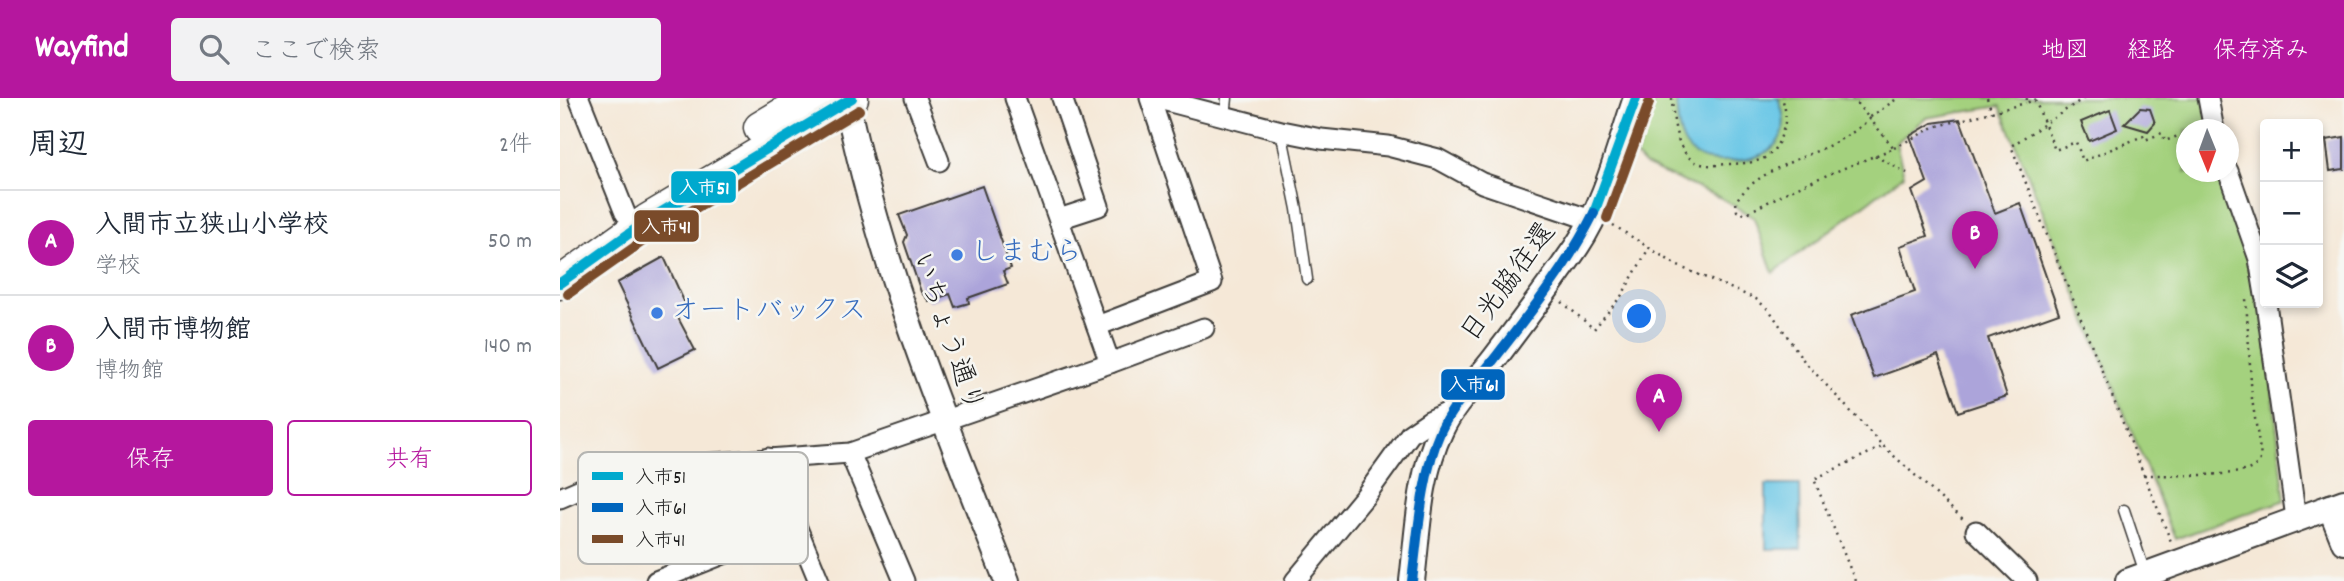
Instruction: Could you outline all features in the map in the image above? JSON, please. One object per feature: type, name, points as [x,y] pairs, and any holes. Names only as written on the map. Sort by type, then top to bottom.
[{"type":"highway","points":[[560,259],[625,213],[809,98]]},
{"type":"highway","points":[[560,283],[648,220],[849,99]]},
{"type":"street","points":[[579,98],[625,213]]},
{"type":"street","points":[[915,98],[939,161]]},
{"type":"street","points":[[1015,98],[1110,363]]},
{"type":"street","points":[[1059,219],[1099,206],[1062,98]]},
{"type":"street","points":[[1097,326],[1212,282],[1152,98],[1226,107],[1281,131],[1321,139],[1388,146],[1438,159],[1482,183],[1592,217]]},
{"type":"street","name":"日光脇往還","points":[[1412,581],[1425,486],[1437,440],[1451,411],[1494,360],[1579,243],[1592,217],[1636,98]]},
{"type":"street","points":[[2208,98],[2212,119]]},
{"type":"street","name":"いちょう通り","points":[[849,99],[863,177],[916,350],[1007,581]]},
{"type":"street","points":[[2232,182],[2259,259],[2255,295]]},
{"type":"street","points":[[2267,308],[2296,518]]},
{"type":"street","points":[[808,456],[850,453],[1204,328]]},
{"type":"street","points":[[1295,581],[1366,495],[1410,434],[1451,411]]},
{"type":"street","points":[[850,453],[904,581]]},
{"type":"street","points":[[560,498],[578,490]]},
{"type":"street","points":[[2136,578],[2337,505],[2344,542]]},
{"type":"street","points":[[1976,531],[2027,581]]},
{"type":"street","points":[[808,554],[819,581]]},
{"type":"street","points":[[656,581],[698,564]]},
{"type":"lane","points":[[1281,131],[1297,209],[1307,279]]},
{"type":"lane","points":[[2124,510],[2136,578]]},
{"type":"path","points":[[1672,98],[1674,126],[1681,146],[1697,162],[1706,166],[1749,164],[1769,156],[1779,144],[1786,121],[1782,98]]},
{"type":"path","points":[[1852,98],[1894,148]]},
{"type":"path","points":[[1898,98],[1848,136],[1760,179],[1743,191],[1735,208],[1740,214],[1745,214],[1795,188],[1894,148],[1934,127],[2040,98]]},
{"type":"path","points":[[1987,98],[1992,112]]},
{"type":"path","points":[[2026,103],[2027,98]]},
{"type":"path","points":[[2084,98],[2011,146],[2179,562]]},
{"type":"path","points":[[2035,100],[2055,150],[2076,142],[2083,161],[2143,136],[2145,140],[2162,133],[2165,141],[2176,137]]},
{"type":"path","points":[[1875,156],[1907,173]]},
{"type":"path","points":[[1592,217],[1678,266],[1756,299],[1770,311],[1804,361],[1883,446],[1976,531]]},
{"type":"path","points":[[1546,289],[1594,329],[1622,295],[1649,248]]},
{"type":"path","points":[[2144,475],[2243,472],[2260,461],[2252,399],[2255,295]]},
{"type":"path","points":[[1855,581],[1814,479],[1883,446]]},
{"type":"green space","points":[[1655,98],[2204,98],[2208,119],[2176,119],[2176,182],[2228,182],[2259,271],[2260,308],[2263,308],[2285,500],[2175,539],[2000,106],[1925,118],[1896,143],[1904,175],[1773,273],[1754,218],[1721,198],[1644,165],[1636,156]]},
{"type":"water","points":[[1676,98],[1778,98],[1783,112],[1781,136],[1767,151],[1744,160],[1701,158],[1683,141]]},
{"type":"water","points":[[1766,485],[1800,485],[1801,549],[1766,549]]},
{"type":"building","points":[[2140,108],[2150,109],[2155,123],[2148,131],[2124,124]]},
{"type":"building","points":[[2110,110],[2117,129],[2089,141],[2081,122]]},
{"type":"building","points":[[1960,119],[1995,213],[2020,203],[2059,313],[1988,338],[2007,396],[1958,412],[1938,355],[1874,378],[1851,315],[1915,292],[1900,246],[1928,236],[1912,191],[1927,182],[1910,136],[1932,123]]},
{"type":"building","points":[[2344,137],[2344,169],[2330,171],[2326,140]]},
{"type":"building","name":"しまむら","points":[[982,186],[1011,268],[1003,271],[1008,284],[968,298],[969,303],[955,307],[950,294],[929,301],[921,292],[904,242],[907,235],[899,215]]},
{"type":"building","name":"オートバックス","points":[[664,257],[688,310],[677,316],[695,350],[658,368],[617,283]]},
{"type":"transit line","name":"入市51","points":[[560,283],[648,220],[852,98]]},
{"type":"transit line","name":"入市51","points":[[1594,213],[1636,98]]},
{"type":"transit line","name":"入市41","points":[[1607,218],[1649,103]]},
{"type":"transit line","name":"入市41","points":[[568,294],[656,232],[859,110]]},
{"type":"transit line","name":"入市61","points":[[1412,581],[1425,484],[1441,430],[1459,401],[1548,288],[1594,213]]},
{"type":"place","name":"しまむら","points":[[957,255]]},
{"type":"place","name":"入間市博物館","points":[[1975,269]]},
{"type":"place","name":"オートバックス","points":[[657,313]]},
{"type":"place","name":"入間市立狭山小学校","points":[[1659,432]]}]
